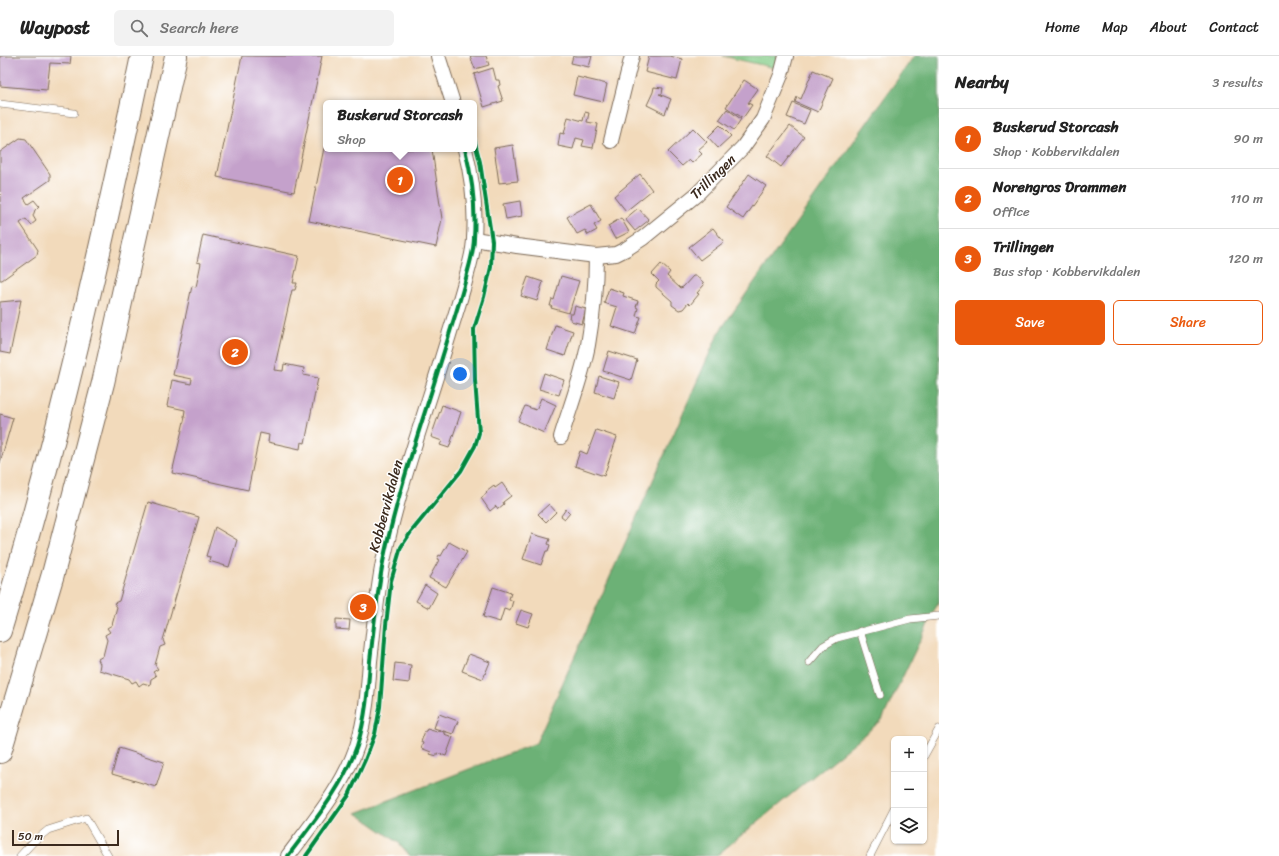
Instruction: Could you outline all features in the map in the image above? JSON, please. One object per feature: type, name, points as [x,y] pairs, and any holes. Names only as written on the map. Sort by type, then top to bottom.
[{"type":"highway","points":[[0,631],[20,564],[69,378],[117,173],[142,56]]},
{"type":"highway","points":[[0,752],[53,574],[103,383],[176,56]]},
{"type":"street","points":[[438,56],[452,100]]},
{"type":"street","points":[[611,141],[632,56]]},
{"type":"street","name":"Trillingen","points":[[474,238],[517,246],[596,256],[616,254],[643,238],[697,194],[743,147],[763,119],[781,75],[786,56]]},
{"type":"street","name":"Kobbervikdalen","points":[[288,856],[336,790],[350,763],[358,741],[366,705],[378,592],[389,531],[406,471],[460,299],[471,257],[474,238],[473,203],[466,152]]},
{"type":"street","points":[[561,437],[588,346],[596,282],[596,256]]},
{"type":"lane","points":[[0,104],[74,113]]},
{"type":"lane","points":[[809,662],[823,646],[838,638],[910,619],[939,616]]},
{"type":"lane","points":[[860,632],[880,696]]},
{"type":"lane","points":[[927,751],[939,729]]},
{"type":"lane","points":[[870,856],[891,815]]},
{"type":"lane","points":[[20,856],[33,842],[48,830],[86,818],[108,856]]},
{"type":"green space","points":[[723,56],[778,56],[775,68]]},
{"type":"green space","points":[[914,56],[939,56],[939,601],[882,720],[716,856],[410,856],[399,843],[356,813],[536,743],[719,332]]},
{"type":"building","points":[[0,56],[71,56],[70,64],[50,63],[47,90],[0,86]]},
{"type":"building","points":[[242,56],[322,56],[294,192],[217,177]]},
{"type":"building","points":[[470,56],[486,56],[489,65],[475,69]]},
{"type":"building","points":[[573,56],[592,56],[589,67],[571,63]]},
{"type":"building","points":[[649,56],[670,56],[682,59],[677,80],[645,72]]},
{"type":"building","points":[[493,68],[496,80],[499,80],[500,85],[498,86],[503,101],[484,107],[474,74]]},
{"type":"building","points":[[813,70],[833,78],[818,112],[795,102],[797,97],[801,99]]},
{"type":"building","points":[[577,77],[607,84],[603,102],[573,95]]},
{"type":"building","points":[[744,80],[758,89],[748,103],[752,105],[743,118],[726,107]]},
{"type":"building","points":[[654,87],[663,88],[662,94],[659,94],[671,99],[665,114],[647,105]]},
{"type":"building","points":[[793,103],[810,110],[804,124],[787,117]]},
{"type":"building","points":[[727,109],[741,119],[734,130],[719,120]]},
{"type":"building","points":[[585,112],[589,113],[587,122],[598,124],[593,148],[582,146],[584,140],[576,138],[573,149],[558,146],[560,133],[564,134],[568,117],[583,121]]},
{"type":"building","points":[[720,125],[731,136],[718,148],[708,137]]},
{"type":"building","points":[[790,126],[804,137],[781,167],[767,156]]},
{"type":"building","points":[[693,128],[707,142],[698,150],[702,154],[692,163],[689,160],[682,166],[668,152]]},
{"type":"building","points":[[20,138],[26,139],[50,174],[50,180],[24,198],[28,204],[34,200],[39,206],[35,210],[33,216],[36,221],[31,225],[26,219],[20,223],[38,250],[37,255],[0,280],[0,196],[2,194],[0,192],[0,152]]},
{"type":"building","points":[[513,145],[518,181],[499,183],[494,148]]},
{"type":"building","points":[[323,152],[432,152],[442,219],[436,247],[309,221]]},
{"type":"building","points":[[640,174],[652,190],[626,211],[614,196]]},
{"type":"building","points":[[749,174],[766,186],[743,219],[726,207]]},
{"type":"building","points":[[520,201],[522,216],[506,219],[503,204]]},
{"type":"building","points":[[591,204],[601,221],[594,225],[597,230],[588,235],[585,230],[577,234],[567,217]]},
{"type":"building","points":[[638,208],[649,220],[635,231],[625,219]]},
{"type":"building","points":[[621,218],[629,232],[615,239],[608,226]]},
{"type":"building","points":[[713,228],[724,242],[700,260],[689,247]]},
{"type":"building","points":[[203,235],[299,256],[293,283],[297,283],[295,290],[292,290],[274,370],[283,371],[284,364],[304,368],[303,375],[318,378],[305,443],[301,442],[300,449],[268,442],[269,435],[260,433],[248,490],[172,473],[185,417],[185,410],[167,406],[172,380],[191,384],[192,379],[173,375],[192,286],[196,287],[201,263],[197,262]]},
{"type":"building","points":[[661,264],[670,272],[667,276],[680,288],[683,287],[693,276],[696,276],[703,282],[704,285],[697,293],[699,294],[690,305],[688,303],[683,309],[679,310],[672,305],[672,301],[656,287],[656,284],[659,281],[652,274]]},
{"type":"building","points":[[561,276],[579,281],[569,313],[551,308],[552,306],[550,306],[552,299],[554,300]]},
{"type":"building","points":[[528,277],[543,282],[537,301],[521,296]]},
{"type":"building","points":[[609,288],[624,293],[623,296],[638,301],[636,316],[641,317],[635,334],[611,326],[617,307],[604,303]]},
{"type":"building","points":[[21,300],[10,354],[0,352],[0,302]]},
{"type":"building","points":[[575,306],[586,309],[582,324],[571,321],[571,318],[569,318],[570,314],[573,314]]},
{"type":"building","points":[[555,325],[573,331],[565,356],[547,350]]},
{"type":"building","points":[[609,351],[637,360],[631,380],[603,371]]},
{"type":"building","points":[[544,373],[564,380],[559,395],[539,389]]},
{"type":"building","points":[[599,376],[619,382],[614,398],[595,392]]},
{"type":"building","points":[[541,398],[556,405],[544,433],[518,421],[525,406],[536,410]]},
{"type":"building","points":[[442,405],[461,412],[449,448],[440,445],[442,441],[431,437]]},
{"type":"building","points":[[0,414],[13,418],[0,463]]},
{"type":"building","points":[[596,430],[617,437],[604,476],[575,466],[580,451],[587,454]]},
{"type":"building","points":[[502,483],[511,496],[503,502],[504,504],[498,509],[496,506],[490,511],[481,498],[494,486],[495,488]]},
{"type":"building","points":[[148,502],[199,517],[163,640],[165,645],[160,647],[155,665],[158,669],[153,672],[156,676],[151,679],[150,685],[143,683],[139,686],[136,681],[132,683],[129,679],[99,670],[100,664],[98,659],[103,656],[107,640],[105,635],[110,632],[107,628],[112,625],[117,607],[114,603],[119,601]]},
{"type":"building","points":[[549,504],[556,512],[546,522],[538,514]]},
{"type":"building","points":[[566,509],[570,513],[565,519],[561,516]]},
{"type":"building","points":[[215,527],[237,540],[229,567],[209,561],[210,557],[206,556]]},
{"type":"building","points":[[532,534],[550,539],[548,551],[546,551],[541,565],[523,559]]},
{"type":"building","points":[[449,542],[467,552],[446,587],[429,578],[439,560],[437,559],[439,555],[441,556]]},
{"type":"building","points":[[425,585],[437,593],[429,608],[416,601]]},
{"type":"building","points":[[493,587],[511,593],[509,599],[513,601],[510,611],[504,609],[500,622],[483,617]]},
{"type":"building","points":[[521,610],[533,614],[528,627],[516,623]]},
{"type":"building","points":[[336,619],[350,620],[349,630],[336,629]]},
{"type":"building","points":[[469,654],[490,662],[483,679],[462,671]]},
{"type":"building","points":[[395,663],[411,665],[409,683],[393,681]]},
{"type":"building","points":[[439,714],[458,721],[453,734],[434,728]]},
{"type":"building","points":[[427,729],[437,732],[438,730],[453,737],[446,756],[437,753],[437,756],[430,754],[431,752],[421,748],[423,743],[421,742]]},
{"type":"building","points":[[119,748],[164,762],[156,787],[112,774]]},
{"type":"cycle path","points":[[306,856],[349,795],[375,734],[380,707],[391,581],[401,547],[411,532],[461,471],[475,446],[479,433],[475,380],[474,329],[491,267],[492,241],[477,150]]},
{"type":"cycle path","points":[[288,856],[318,817],[336,790],[351,761],[363,725],[379,583],[390,529],[461,297],[473,252],[474,204],[470,171],[466,152]]},
{"type":"place","name":"Buskerud Storcash","points":[[400,180]]},
{"type":"place","name":"Norengros Drammen","points":[[235,352]]},
{"type":"place","name":"Trillingen","points":[[363,607]]}]
